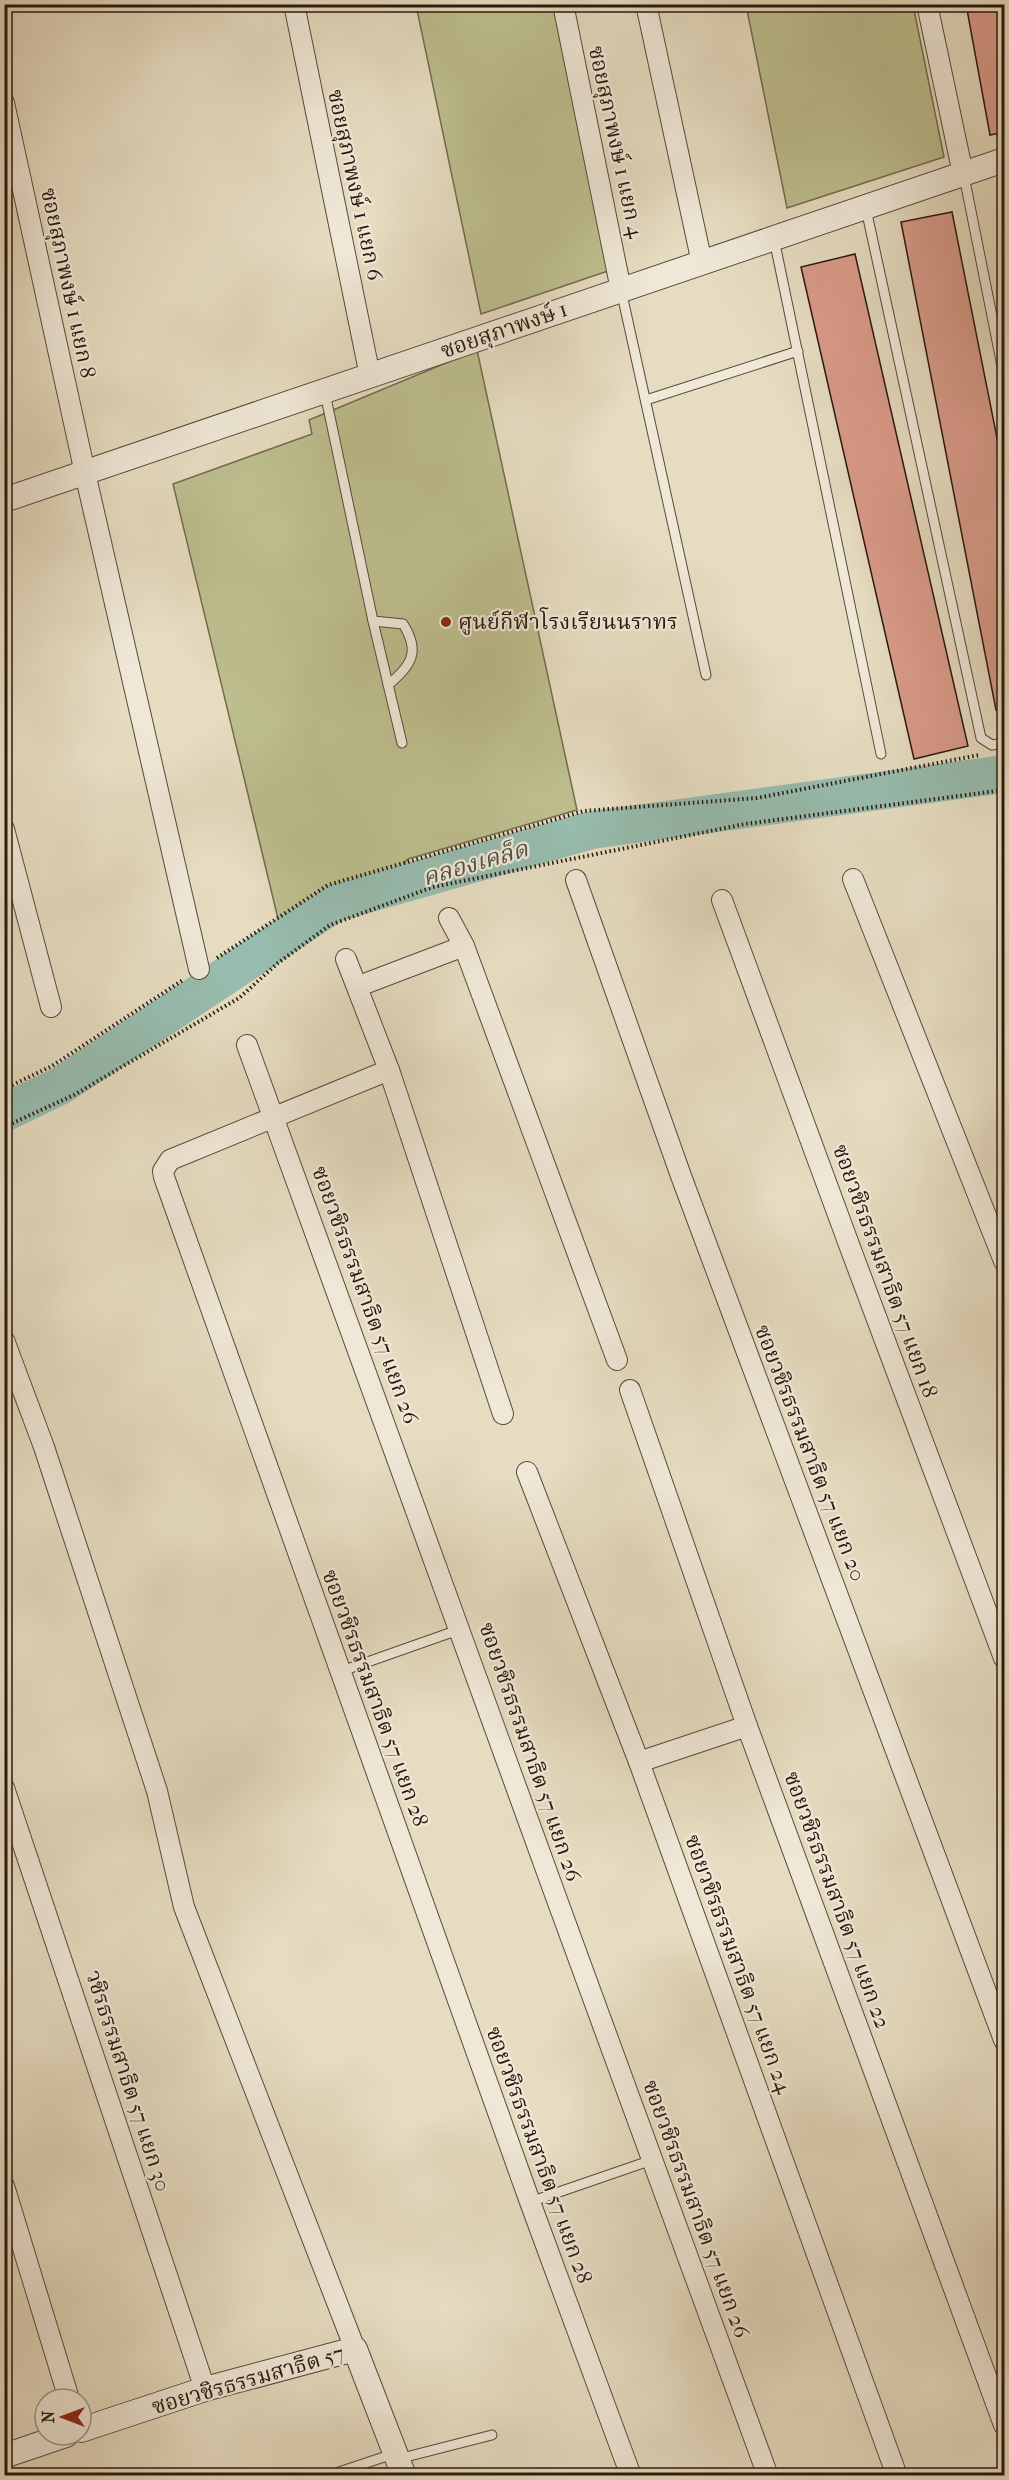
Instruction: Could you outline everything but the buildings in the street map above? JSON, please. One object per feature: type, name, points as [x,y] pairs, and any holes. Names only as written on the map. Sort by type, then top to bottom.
[{"type":"street","name":"ซอยสุภาพงษ์ 1 แยก 6","points":[[294,4],[370,376]]},
{"type":"street","name":"ซอยสุภาพงษ์ 1 แยก 4","points":[[563,4],[621,290]]},
{"type":"street","points":[[646,4],[702,263]]},
{"type":"street","points":[[927,4],[963,174]]},
{"type":"street","name":"ซอยสุภาพงษ์ 1 แยก 8","points":[[4,103],[85,473],[199,969]]},
{"type":"street","name":"ซอยสุภาพงษ์ 1","points":[[4,500],[325,393],[1005,160]]},
{"type":"street","points":[[4,829],[51,1007]]},
{"type":"street","points":[[853,879],[1005,1261]]},
{"type":"street","name":"ซอยวชิรธรรมสาธิต 57 แยก 20","points":[[576,880],[681,1176],[1005,2040]]},
{"type":"street","name":"ซอยวชิรธรรมสาธิต 57 แยก 18","points":[[722,900],[850,1250],[1005,1658]]},
{"type":"street","points":[[449,918],[464,946],[617,1360]]},
{"type":"street","points":[[359,986],[464,946]]},
{"type":"street","points":[[346,959],[359,986],[389,1070],[502,1414]]},
{"type":"street","name":"ซอยวชิรธรรมสาธิต 57 แยก 26","points":[[248,1045],[768,2475]]},
{"type":"street","name":"ซอยวชิรธรรมสาธิต 57 แยก 28","points":[[389,1070],[170,1160],[163,1171],[164,1177],[339,1672],[631,2475]]},
{"type":"street","points":[[4,1340],[44,1447],[157,1791],[184,1907],[355,2349]]},
{"type":"street","name":"ซอยวชิรธรรมสาธิต 57 แยก 22","points":[[630,1390],[747,1726],[1005,2425]]},
{"type":"street","name":"ซอยวชิรธรรมสาธิต 57 แยก 24","points":[[527,1472],[639,1762],[897,2475]]},
{"type":"street","points":[[639,1762],[747,1726]]},
{"type":"street","name":"วชิรธรรมสาธิต 57 แยก 30","points":[[4,1788],[205,2389]]},
{"type":"street","points":[[4,2186],[65,2387]]},
{"type":"street","name":"ซอยวชิรธรรมสาธิต 57","points":[[93,2426],[205,2389],[355,2349],[399,2462]]},
{"type":"street","points":[[4,2456],[33,2446]]},
{"type":"lane","points":[[963,174],[1005,376]]},
{"type":"lane","points":[[865,207],[981,738],[992,745],[1005,743]]},
{"type":"lane","points":[[774,239],[881,753]]},
{"type":"lane","points":[[621,290],[706,675]]},
{"type":"lane","points":[[646,400],[798,351]]},
{"type":"lane","points":[[325,393],[373,621],[402,743]]},
{"type":"lane","points":[[373,621],[403,624],[411,636],[412,658],[405,671],[388,685]]},
{"type":"lane","points":[[339,1672],[461,1629]]},
{"type":"lane","points":[[530,2202],[652,2160]]},
{"type":"lane","points":[[339,2472],[399,2462],[492,2435]]},
{"type":"path","points":[[4,1089],[52,1066],[327,885],[584,811],[757,798],[983,754]]},
{"type":"path","points":[[4,1127],[74,1095],[239,998],[278,963],[330,925],[433,887],[745,824],[1005,790]]},
{"type":"green space","points":[[416,5],[554,5],[608,271],[481,314]]},
{"type":"green space","points":[[746,5],[913,5],[944,157],[787,208]]},
{"type":"green space","points":[[477,350],[577,810],[408,859],[390,881],[330,898],[281,931],[173,484],[312,434],[309,420]]},
{"type":"waterway","name":"คลองเคล็ด","points":[[4,1113],[60,1086],[335,903],[592,830],[1004,774]]},
{"type":"place","name":"ศูนย์กีฬาโรงเรียนนราทร","points":[[446,622]]}]
